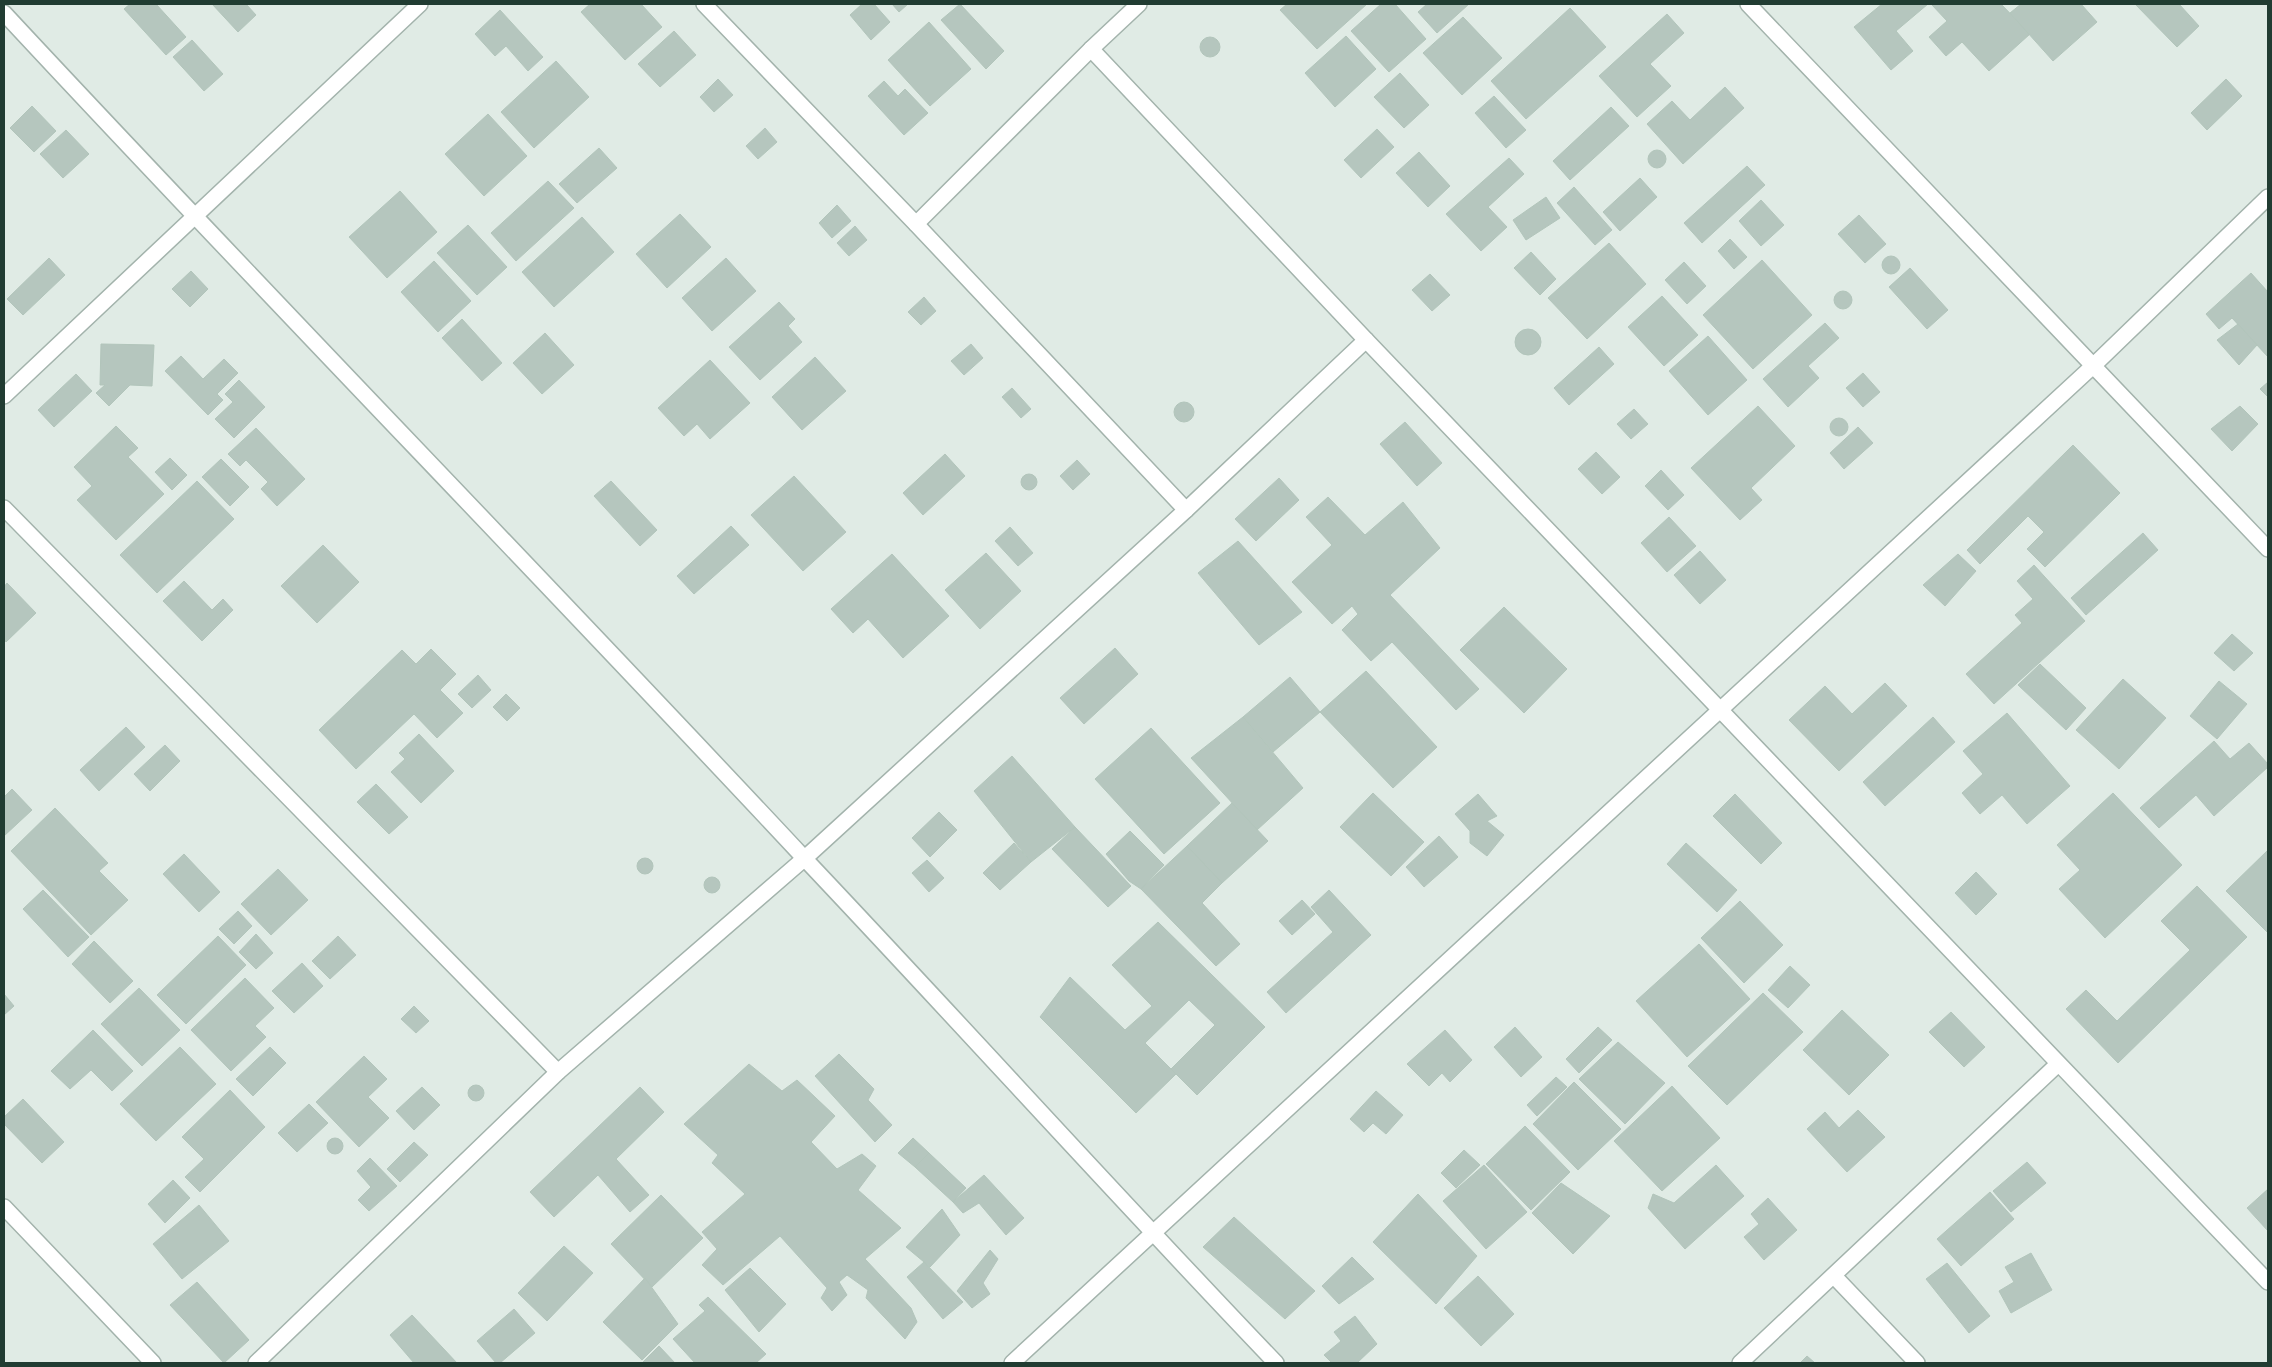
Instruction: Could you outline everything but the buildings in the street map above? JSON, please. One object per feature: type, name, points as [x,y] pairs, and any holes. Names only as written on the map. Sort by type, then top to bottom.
[{"type":"street","points":[[4,396],[420,4]]},
{"type":"street","points":[[704,4],[916,224],[1186,510]]},
{"type":"street","points":[[916,224],[1091,49],[1139,4]]},
{"type":"street","points":[[1748,4],[2268,549]]},
{"type":"street","points":[[4,13],[194,217],[805,858],[1153,1234],[1276,1363]]},
{"type":"street","points":[[1091,49],[1366,340],[1722,709],[2058,1064],[2268,1282]]},
{"type":"street","points":[[1012,1363],[2094,365],[2268,197]]},
{"type":"street","points":[[256,1363],[558,1072],[805,858],[1186,510],[1366,340]]},
{"type":"street","points":[[4,508],[558,1072]]},
{"type":"street","points":[[1740,1363],[2058,1064]]},
{"type":"street","points":[[4,1207],[153,1363]]},
{"type":"street","points":[[1834,1276],[1917,1363]]}]
